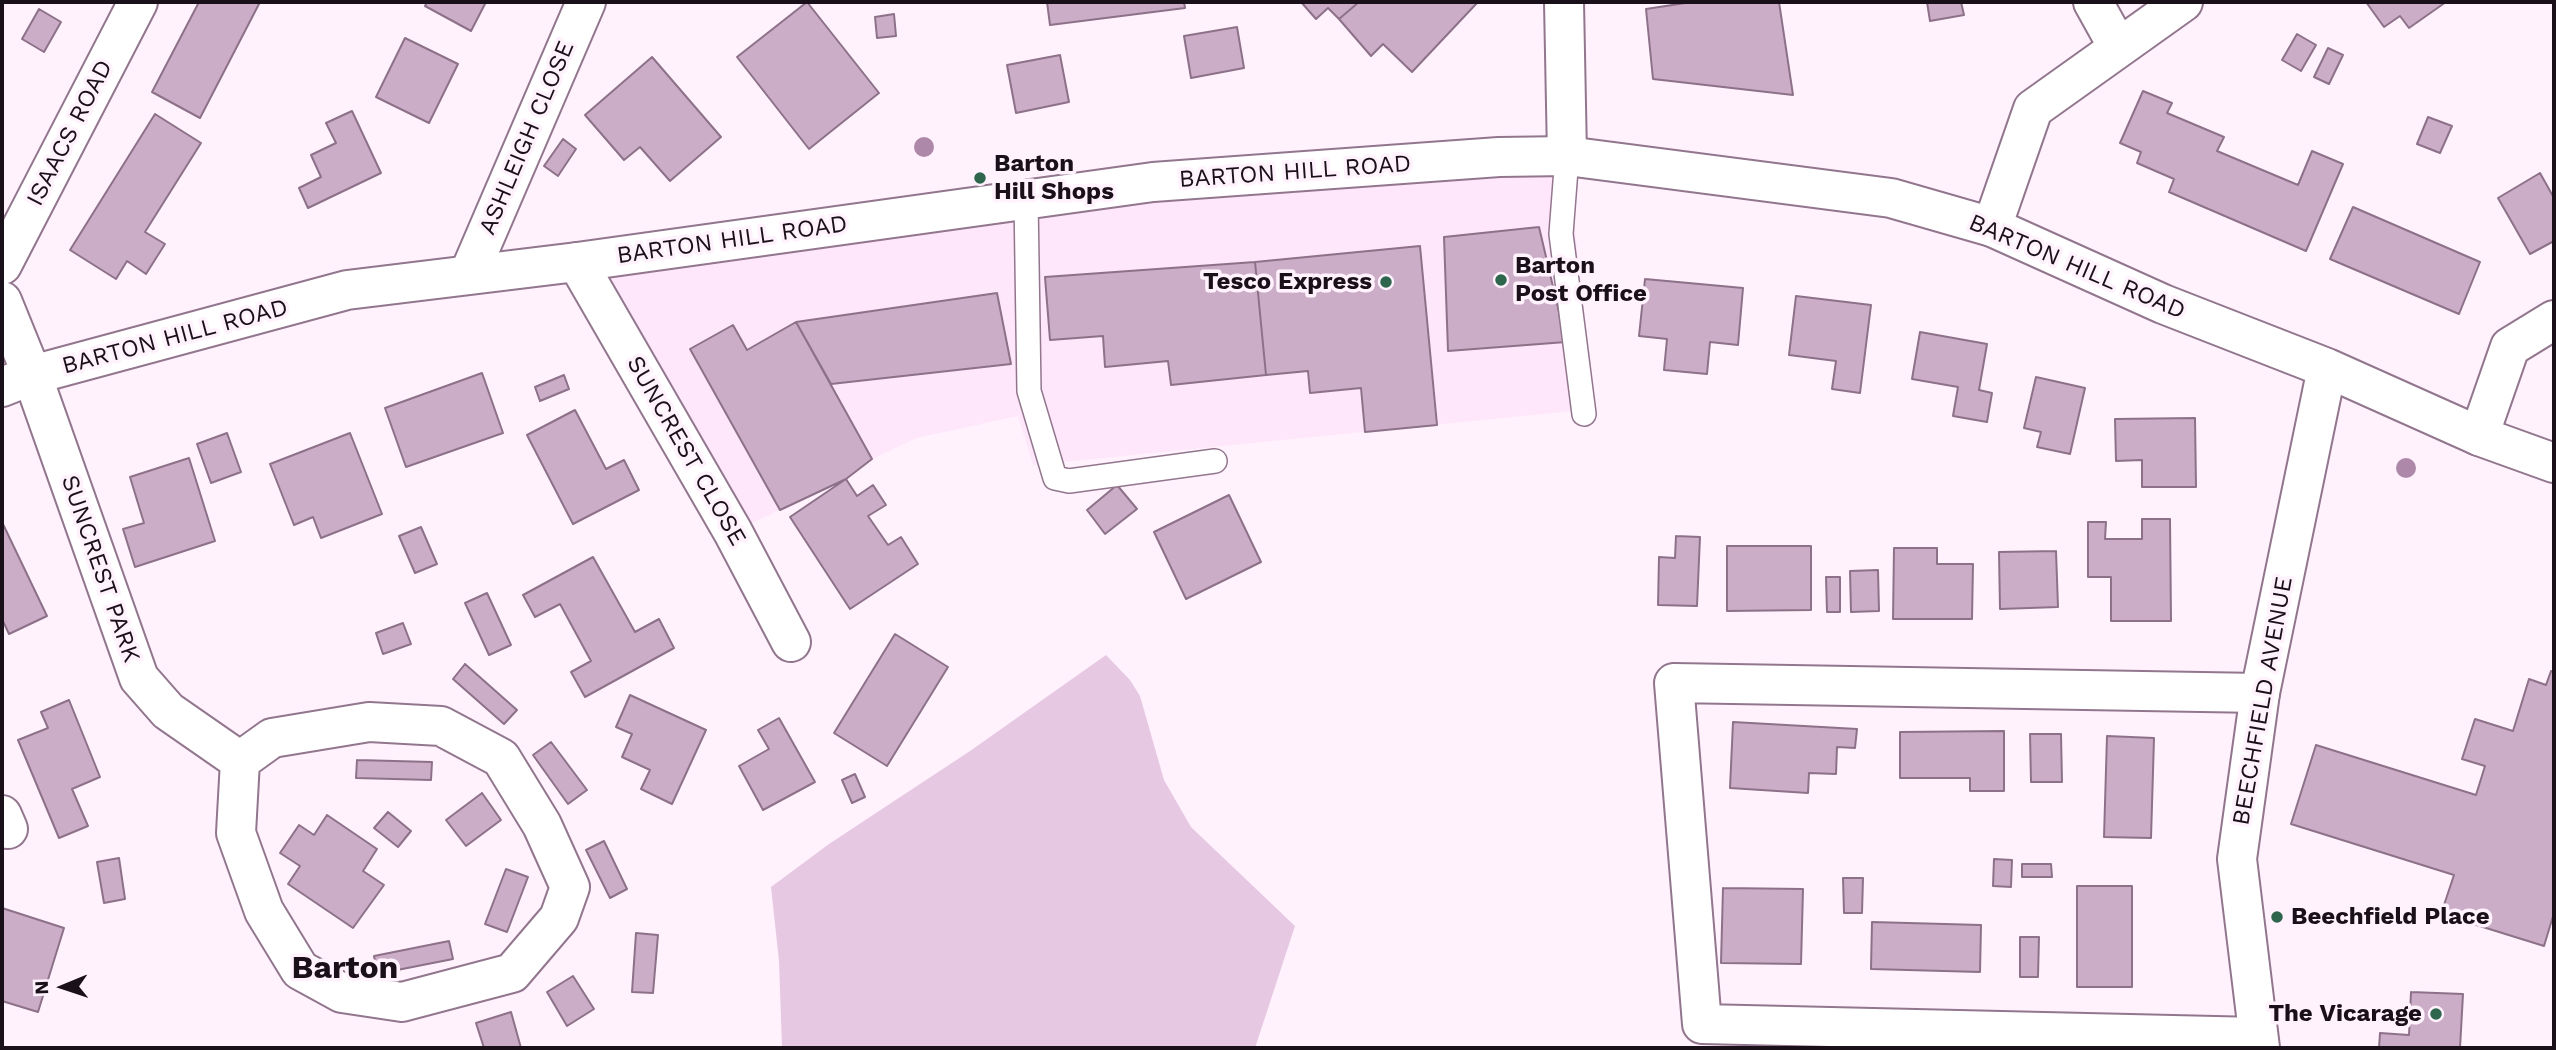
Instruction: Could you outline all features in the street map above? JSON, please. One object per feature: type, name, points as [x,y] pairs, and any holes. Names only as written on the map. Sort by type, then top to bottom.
[{"type":"street","name":"ISAACS ROAD","points":[[2,265],[138,2]]},
{"type":"street","name":"ASHLEIGH CLOSE","points":[[469,274],[586,2]]},
{"type":"street","points":[[1564,2],[1567,156]]},
{"type":"street","points":[[2093,2],[2118,47]]},
{"type":"street","points":[[1992,228],[2033,109],[2183,2]]},
{"type":"street","name":"BARTON HILL ROAD","points":[[17,381],[347,290],[577,262],[1153,182],[1499,157],[1567,156],[1891,198],[1992,228],[2163,304],[2327,368],[2479,436],[2554,463]]},
{"type":"street","name":"SUNCREST CLOSE","points":[[577,262],[733,532],[791,642]]},
{"type":"street","points":[[2,301],[17,381]]},
{"type":"street","points":[[2479,436],[2510,347],[2554,320]]},
{"type":"street","name":"BEECHFIELD AVENUE","points":[[2260,693],[1674,684],[1702,1024],[2259,1043],[2237,859],[2260,693],[2327,368]]},
{"type":"street","name":"SUNCREST PARK","points":[[17,381],[139,678],[168,711],[240,761]]},
{"type":"street","points":[[369,722],[441,726],[501,758],[542,825],[570,887],[559,918],[512,973],[402,1002],[342,993],[300,970],[264,911],[236,833],[240,761],[272,738],[369,722]]},
{"type":"lane","points":[[1567,156],[1561,233],[1584,414]]},
{"type":"lane","points":[[1026,200],[1029,391],[1055,478],[1069,481],[1215,461]]},
{"type":"shaded area","points":[[1567,156],[1594,409],[1033,465],[1018,416],[917,438],[872,459],[846,479],[733,532],[577,262]]},
{"type":"shaded area","points":[[1106,655],[1130,680],[1140,696],[1164,780],[1191,827],[1295,926],[1255,1048],[782,1048],[779,961],[771,887],[829,844],[970,751]]},
{"type":"building","points":[[199,2],[260,2],[200,118],[152,92]]},
{"type":"building","points":[[427,2],[486,2],[471,31],[425,6]]},
{"type":"building","points":[[807,2],[879,93],[809,149],[737,57]]},
{"type":"building","points":[[1047,2],[1184,2],[1185,8],[1050,25]]},
{"type":"building","points":[[1301,2],[1359,2],[1339,19],[1328,8],[1316,19]]},
{"type":"building","points":[[1359,2],[1477,3],[1412,72],[1383,44],[1371,56],[1339,19]]},
{"type":"building","points":[[1692,2],[1779,2],[1793,95],[1653,79],[1646,9]]},
{"type":"building","points":[[1927,2],[1961,2],[1964,15],[1930,21]]},
{"type":"building","points":[[2366,2],[2446,2],[2409,28],[2400,16],[2384,27]]},
{"type":"building","points":[[39,9],[61,22],[44,52],[22,39]]},
{"type":"building","points":[[894,14],[896,36],[877,38],[875,17]]},
{"type":"building","points":[[1237,27],[1244,68],[1191,78],[1184,36]]},
{"type":"building","points":[[2297,34],[2316,45],[2301,71],[2282,60]]},
{"type":"building","points":[[405,38],[458,64],[429,123],[376,97]]},
{"type":"building","points":[[2328,48],[2343,55],[2329,84],[2314,77]]},
{"type":"building","points":[[1060,55],[1069,102],[1016,113],[1007,65]]},
{"type":"building","points":[[652,57],[721,137],[670,181],[640,147],[624,160],[585,115]]},
{"type":"building","points":[[2143,91],[2172,103],[2167,113],[2224,137],[2217,151],[2298,185],[2312,151],[2343,164],[2306,251],[2169,192],[2174,179],[2137,163],[2141,152],[2120,143]]},
{"type":"building","points":[[352,111],[381,173],[308,208],[299,188],[321,177],[311,155],[336,143],[326,123]]},
{"type":"building","points":[[155,114],[201,143],[145,232],[165,244],[146,274],[127,261],[116,279],[70,250]]},
{"type":"building","points":[[2428,117],[2452,126],[2440,153],[2417,144]]},
{"type":"building","points":[[563,139],[576,149],[558,176],[544,166]]},
{"type":"building","points":[[2540,173],[2554,198],[2554,241],[2530,254],[2498,198]]},
{"type":"building","points":[[2353,207],[2480,262],[2459,314],[2330,259]]},
{"type":"building","points":[[1539,227],[1566,342],[1448,351],[1444,237]]},
{"type":"building","points":[[1420,246],[1437,425],[1365,432],[1361,388],[1310,393],[1308,371],[1266,375],[1255,262]]},
{"type":"building","points":[[1255,262],[1266,375],[1171,385],[1168,361],[1105,367],[1103,336],[1050,340],[1045,277]]},
{"type":"building","points":[[1645,279],[1743,288],[1738,345],[1710,342],[1707,374],[1664,370],[1667,339],[1639,336]]},
{"type":"building","points":[[997,293],[1011,364],[831,384],[796,322]]},
{"type":"building","points":[[1796,296],[1871,305],[1860,393],[1832,389],[1836,361],[1789,355]]},
{"type":"building","points":[[796,322],[872,459],[846,479],[780,510],[690,349],[733,325],[747,350]]},
{"type":"building","points":[[1920,332],[1987,344],[1979,390],[1992,393],[1987,422],[1953,416],[1958,387],[1912,379]]},
{"type":"building","points":[[482,373],[503,433],[406,467],[385,408]]},
{"type":"building","points":[[564,375],[569,389],[540,401],[535,387]]},
{"type":"building","points":[[2036,377],[2085,388],[2070,454],[2037,447],[2041,432],[2024,428]]},
{"type":"building","points":[[575,410],[606,469],[624,460],[639,490],[573,524],[527,435]]},
{"type":"building","points":[[2195,418],[2196,487],[2142,487],[2142,460],[2116,461],[2115,419]]},
{"type":"building","points":[[227,433],[241,472],[211,483],[197,444]]},
{"type":"building","points":[[350,433],[382,514],[321,538],[313,517],[294,525],[270,464]]},
{"type":"building","points":[[189,458],[215,541],[135,567],[123,529],[144,523],[130,477]]},
{"type":"building","points":[[846,479],[857,496],[873,485],[886,505],[868,516],[888,545],[901,537],[918,564],[850,609],[790,517]]},
{"type":"building","points":[[1117,485],[1137,509],[1105,534],[1087,510]]},
{"type":"building","points":[[1229,495],[1261,562],[1186,599],[1154,532]]},
{"type":"building","points":[[2142,519],[2170,519],[2171,621],[2111,621],[2111,577],[2088,577],[2088,522],[2106,522],[2105,539],[2142,539]]},
{"type":"building","points":[[2,522],[47,616],[9,634],[2,619]]},
{"type":"building","points":[[421,527],[437,564],[415,573],[399,536]]},
{"type":"building","points":[[1676,536],[1700,537],[1697,606],[1658,605],[1659,557],[1675,558]]},
{"type":"building","points":[[1727,546],[1811,546],[1811,610],[1727,611]]},
{"type":"building","points":[[1894,548],[1937,548],[1937,564],[1973,564],[1972,619],[1893,619]]},
{"type":"building","points":[[2056,551],[2058,607],[2000,609],[1999,552]]},
{"type":"building","points":[[593,557],[635,632],[659,619],[674,648],[585,697],[571,672],[591,661],[560,604],[535,617],[523,595]]},
{"type":"building","points":[[1878,570],[1879,611],[1851,612],[1850,571]]},
{"type":"building","points":[[1826,577],[1840,577],[1840,612],[1827,612]]},
{"type":"building","points":[[487,593],[511,645],[489,655],[465,603]]},
{"type":"building","points":[[403,623],[411,644],[383,654],[376,633]]},
{"type":"building","points":[[895,634],[948,667],[887,766],[834,733]]},
{"type":"building","points":[[465,664],[517,710],[504,724],[453,679]]},
{"type":"building","points":[[2551,671],[2554,672],[2554,913],[2544,946],[2441,914],[2454,875],[2291,824],[2316,745],[2476,795],[2485,766],[2462,759],[2475,719],[2513,731],[2529,679],[2546,685]]},
{"type":"building","points":[[630,695],[706,730],[672,804],[641,789],[650,770],[622,757],[632,734],[616,727]]},
{"type":"building","points":[[69,700],[100,777],[72,789],[88,826],[59,838],[18,740],[48,728],[41,712]]},
{"type":"building","points":[[779,718],[815,782],[763,810],[739,766],[769,749],[758,730]]},
{"type":"building","points":[[1733,722],[1857,729],[1855,748],[1837,747],[1836,774],[1809,773],[1808,793],[1730,788]]},
{"type":"building","points":[[2004,731],[2004,791],[1970,791],[1970,778],[1900,778],[1900,732]]},
{"type":"building","points":[[2030,734],[2061,734],[2062,782],[2031,782]]},
{"type":"building","points":[[2107,736],[2154,738],[2151,838],[2104,837]]},
{"type":"building","points":[[551,742],[587,790],[568,804],[533,755]]},
{"type":"building","points":[[357,760],[432,762],[431,780],[356,778]]},
{"type":"building","points":[[855,774],[865,797],[852,803],[842,780]]},
{"type":"building","points":[[482,793],[501,820],[466,846],[446,820]]},
{"type":"building","points":[[388,812],[411,831],[398,847],[374,828]]},
{"type":"building","points":[[327,815],[377,849],[363,871],[384,885],[353,928],[288,884],[300,866],[280,853],[299,825],[314,835]]},
{"type":"building","points":[[604,841],[627,889],[610,898],[586,850]]},
{"type":"building","points":[[119,858],[125,899],[104,903],[97,862]]},
{"type":"building","points":[[1994,859],[2012,860],[2011,887],[1993,886]]},
{"type":"building","points":[[2022,864],[2051,864],[2052,877],[2022,877]]},
{"type":"building","points":[[506,869],[528,877],[507,932],[485,924]]},
{"type":"building","points":[[1843,878],[1863,878],[1862,913],[1844,913]]},
{"type":"building","points":[[2077,886],[2132,886],[2132,987],[2077,987]]},
{"type":"building","points":[[1723,888],[1803,889],[1801,964],[1721,963]]},
{"type":"building","points":[[2,908],[64,928],[38,1012],[2,1001]]},
{"type":"building","points":[[1872,922],[1981,925],[1980,972],[1871,969]]},
{"type":"building","points":[[636,933],[658,935],[653,993],[632,992]]},
{"type":"building","points":[[2020,937],[2039,937],[2038,977],[2020,977]]},
{"type":"building","points":[[449,941],[453,959],[377,974],[374,956]]},
{"type":"building","points":[[573,976],[594,1009],[567,1026],[547,992]]},
{"type":"building","name":"The Vicarage","points":[[2411,992],[2463,994],[2460,1048],[2379,1048],[2380,1033],[2409,1035]]},
{"type":"building","points":[[511,1012],[521,1048],[484,1048],[476,1023]]},
{"type":"place","name":"Barton Hill Shops","points":[[980,178]]},
{"type":"place","name":"Barton Post Office","points":[[1501,280]]},
{"type":"place","name":"Tesco Express","points":[[1386,282]]},
{"type":"place","name":"Beechfield Place","points":[[2277,917]]},
{"type":"place","name":"The Vicarage","points":[[2436,1014]]},
{"type":"district","name":"Barton","points":[[345,969]]}]
